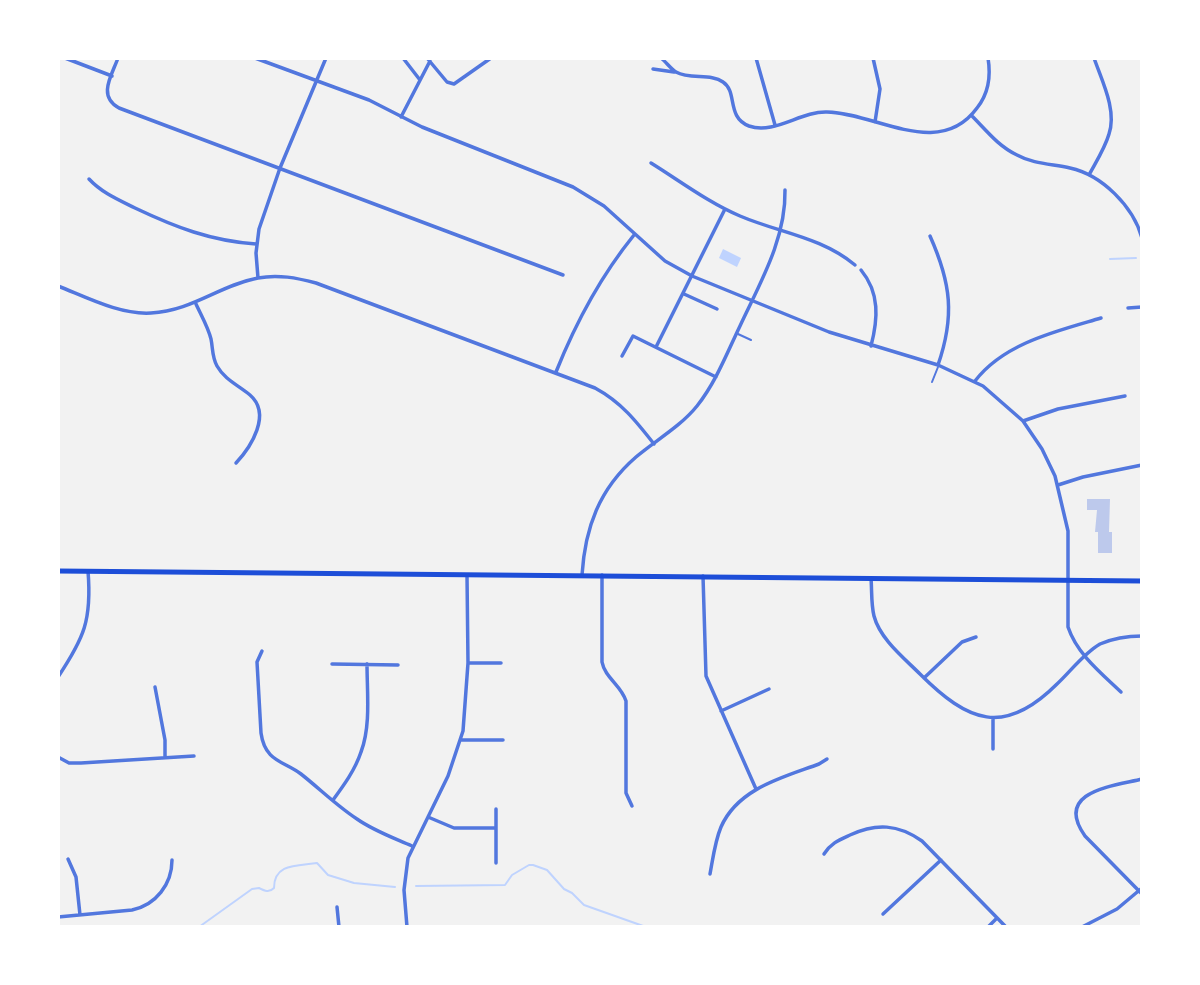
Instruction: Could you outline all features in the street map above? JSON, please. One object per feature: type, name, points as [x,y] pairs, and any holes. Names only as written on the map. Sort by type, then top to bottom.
[{"type":"main road","points":[[58,571],[1142,580]]},
{"type":"street","points":[[65,58],[112,76]]},
{"type":"street","points":[[118,58],[107,94],[113,105],[563,275]]},
{"type":"street","points":[[255,58],[369,100],[447,138],[573,187],[604,206],[665,261],[692,276],[871,346],[938,365],[975,380],[1000,398],[1023,421],[1046,456],[1058,485],[1068,531],[1068,627],[1084,656],[1121,692]]},
{"type":"street","points":[[258,278],[256,244],[261,223],[280,168],[326,58]]},
{"type":"street","points":[[403,58],[420,80]]},
{"type":"street","points":[[661,58],[677,73]]},
{"type":"street","points":[[755,58],[775,125]]},
{"type":"street","points":[[873,58],[880,95],[874,122]]},
{"type":"street","points":[[653,69],[719,80],[728,88],[735,113],[742,122],[761,128],[825,112],[905,130],[932,133],[960,125],[972,116],[987,89],[990,78],[988,58]]},
{"type":"street","points":[[1090,175],[1109,135],[1111,121],[1110,107],[1094,58]]},
{"type":"street","points":[[401,117],[429,59],[447,82],[454,85],[488,59]]},
{"type":"street","points":[[972,116],[996,142],[1017,156],[1090,175],[1120,200],[1142,234]]},
{"type":"street","points":[[651,163],[725,209],[831,248],[855,265]]},
{"type":"street","points":[[89,178],[108,194],[183,230],[213,239],[256,244]]},
{"type":"street","points":[[582,575],[586,537],[596,511],[619,474],[696,407],[716,377],[770,262],[781,230],[785,190]]},
{"type":"street","points":[[656,347],[725,209]]},
{"type":"street","points":[[556,372],[585,307],[610,265],[634,235]]},
{"type":"street","points":[[930,236],[945,274],[950,310],[946,341],[938,365]]},
{"type":"street","points":[[861,270],[870,284],[876,303],[877,318],[871,346]]},
{"type":"street","points":[[58,286],[135,313],[169,311],[258,278],[287,277],[317,283],[595,388],[627,410],[654,444]]},
{"type":"street","points":[[684,295],[717,309]]},
{"type":"street","points":[[196,303],[211,338],[214,361],[236,387],[253,397],[257,405],[257,431],[236,463]]},
{"type":"street","points":[[1128,307],[1142,307]]},
{"type":"street","points":[[975,380],[989,364],[1007,352],[1045,336],[1101,318]]},
{"type":"street","points":[[622,356],[632,335],[716,377]]},
{"type":"street","points":[[1023,421],[1058,409],[1125,396]]},
{"type":"street","points":[[1058,485],[1142,465]]},
{"type":"street","points":[[58,677],[79,646],[85,627],[89,603],[88,571]]},
{"type":"street","points":[[407,927],[404,879],[412,846],[454,761],[461,740],[468,663],[467,574]]},
{"type":"street","points":[[602,575],[602,662],[604,671],[620,688],[626,701],[626,793],[632,806]]},
{"type":"street","points":[[704,576],[705,671],[756,789]]},
{"type":"street","points":[[871,578],[872,606],[878,625],[897,650],[946,699],[964,711],[993,718],[1017,714],[1033,705],[1058,684],[1084,656],[1108,641],[1142,636]]},
{"type":"street","points":[[924,678],[962,642],[975,637]]},
{"type":"street","points":[[262,651],[257,662],[261,733],[264,743],[277,761],[299,772],[365,824],[412,846]]},
{"type":"street","points":[[468,663],[501,663]]},
{"type":"street","points":[[332,664],[398,665]]},
{"type":"street","points":[[333,800],[349,778],[363,749],[367,664]]},
{"type":"street","points":[[155,687],[165,758]]},
{"type":"street","points":[[721,710],[769,689]]},
{"type":"street","points":[[993,718],[993,749]]},
{"type":"street","points":[[461,740],[503,740]]},
{"type":"street","points":[[58,758],[69,763],[81,763],[194,756]]},
{"type":"street","points":[[710,874],[724,820],[736,806],[756,789],[820,765],[827,759]]},
{"type":"street","points":[[1082,927],[1116,909],[1141,891],[1085,836],[1077,815],[1081,800],[1091,792],[1142,779]]},
{"type":"street","points":[[496,809],[496,863]]},
{"type":"street","points":[[428,817],[454,828],[496,828]]},
{"type":"street","points":[[824,854],[835,841],[862,830],[884,826],[914,835],[1006,927]]},
{"type":"street","points":[[68,859],[76,877],[80,915]]},
{"type":"street","points":[[58,916],[144,907],[166,887],[171,876],[172,860]]},
{"type":"street","points":[[883,914],[941,860]]},
{"type":"street","points":[[337,907],[339,927]]},
{"type":"street","points":[[988,927],[997,918]]},
{"type":"lane","points":[[737,333],[751,340]]},
{"type":"lane","points":[[932,382],[938,365]]},
{"type":"water","points":[[723,249],[741,258],[737,267],[719,258]]},
{"type":"building","points":[[1087,499],[1110,499],[1109,532],[1112,532],[1112,553],[1098,553],[1098,532],[1095,532],[1097,510],[1087,510]]},
{"type":"waterway","points":[[1110,259],[1136,258]]},
{"type":"waterway","points":[[199,927],[252,889],[272,890],[278,874],[288,867],[317,863],[328,875],[354,883],[395,887]]},
{"type":"waterway","points":[[416,886],[505,885],[512,875],[533,865],[547,870],[564,889],[584,905],[646,927]]}]
